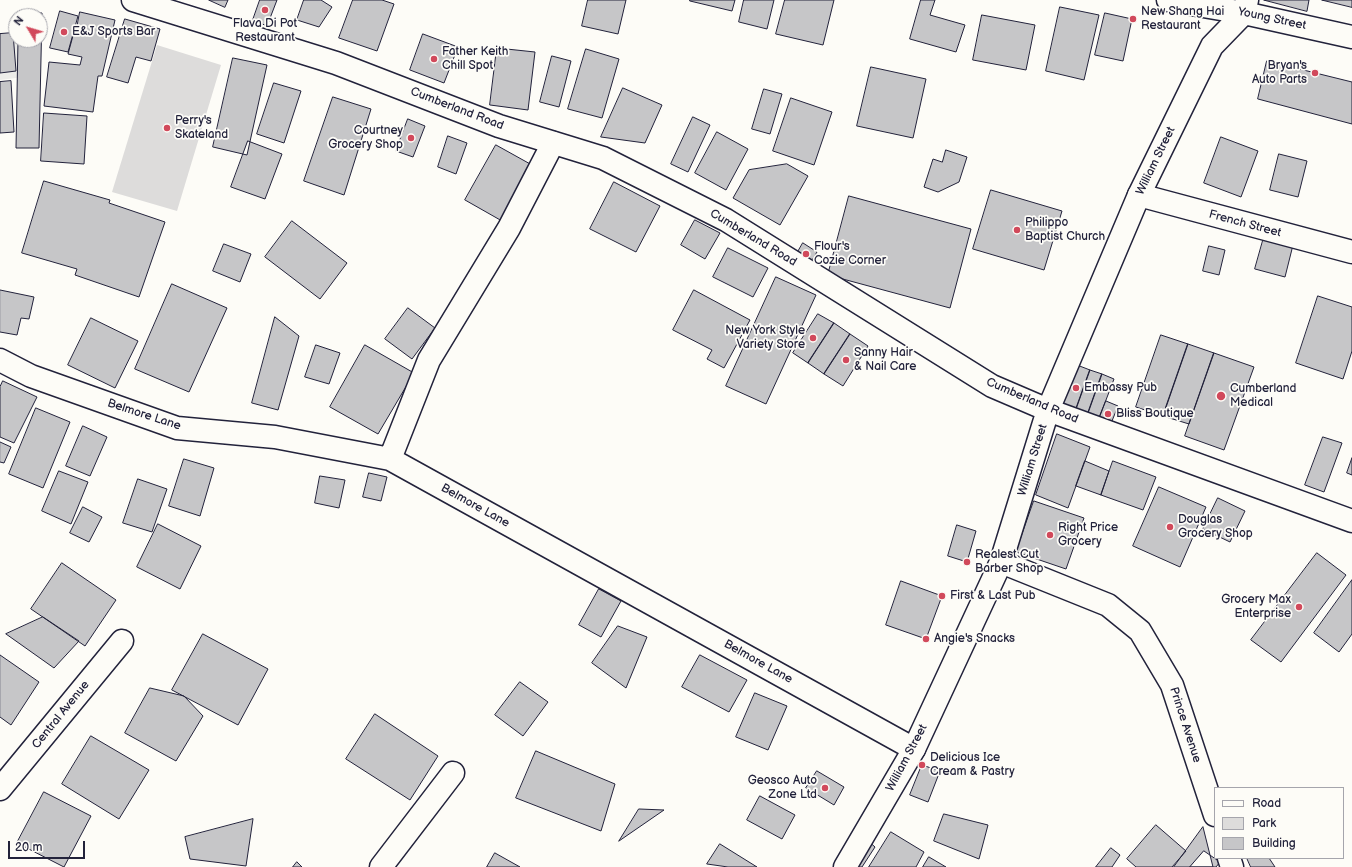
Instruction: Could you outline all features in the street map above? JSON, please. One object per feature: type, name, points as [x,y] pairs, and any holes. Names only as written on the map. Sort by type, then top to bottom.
[{"type":"street","name":"Young Street","points":[[1168,0],[1246,6],[1352,37]]},
{"type":"street","name":"Cumberland Road","points":[[141,1],[336,62],[499,126],[603,158],[726,220],[992,386],[1048,410],[1352,521]]},
{"type":"street","name":"William Street","points":[[845,867],[914,749],[1000,562],[1048,410],[1139,195],[1212,46],[1246,6]]},
{"type":"street","points":[[390,459],[429,360],[510,228],[553,143]]},
{"type":"street","name":"French Street","points":[[1139,195],[1352,252]]},
{"type":"street","name":"Belmore Lane","points":[[0,360],[31,376],[177,428],[275,437],[390,459],[914,749]]},
{"type":"street","name":"Prince Avenue","points":[[1000,562],[1108,605],[1140,631],[1172,685],[1214,812]]},
{"type":"street","name":"Central Avenue","points":[[0,789],[122,641]]},
{"type":"street","points":[[381,867],[453,773]]},
{"type":"shaded area","points":[[8,34],[8,48],[20,48],[23,77],[0,80],[0,35]]},
{"type":"green space","name":"Perry's Skateland","points":[[157,45],[221,65],[177,211],[112,192]]},
{"type":"building","points":[[209,0],[228,0],[225,7]]},
{"type":"building","name":"Flava Di Pot Restaurant","points":[[260,0],[277,0],[267,26],[253,20]]},
{"type":"building","points":[[304,0],[321,0],[332,7],[319,27],[297,20]]},
{"type":"building","points":[[353,0],[382,0],[394,4],[377,51],[339,38]]},
{"type":"building","points":[[588,0],[626,0],[618,34],[582,26]]},
{"type":"building","points":[[690,0],[735,0],[732,11]]},
{"type":"building","points":[[744,0],[774,0],[767,29],[739,22]]},
{"type":"building","points":[[785,0],[834,0],[823,45],[776,34]]},
{"type":"building","points":[[921,0],[935,0],[930,15],[965,25],[956,52],[910,39]]},
{"type":"building","points":[[1264,0],[1309,0],[1307,11]]},
{"type":"building","points":[[1322,0],[1352,0],[1352,7]]},
{"type":"building","points":[[1060,7],[1099,15],[1084,80],[1046,71]]},
{"type":"building","name":"E&J Sports Bar","points":[[60,11],[78,16],[68,52],[50,48]]},
{"type":"building","points":[[80,12],[115,20],[102,76],[98,76],[93,112],[44,106],[49,62],[80,65],[82,57],[68,54],[74,32],[87,35],[88,31],[77,28]]},
{"type":"building","points":[[1105,13],[1132,19],[1123,61],[1095,55]]},
{"type":"building","points":[[982,15],[1035,25],[1026,70],[973,60]]},
{"type":"building","points":[[125,19],[160,29],[151,61],[136,57],[128,83],[107,77]]},
{"type":"building","points":[[8,33],[8,48],[14,48],[16,71],[0,73],[0,34]]},
{"type":"building","name":"Father Keith Chill Spot","points":[[423,34],[458,47],[444,83],[410,70]]},
{"type":"building","points":[[18,48],[41,48],[39,148],[16,148]]},
{"type":"building","points":[[497,48],[535,52],[528,110],[490,105]]},
{"type":"building","points":[[586,49],[619,59],[602,118],[568,109]]},
{"type":"building","points":[[552,56],[571,61],[559,107],[540,102]]},
{"type":"building","points":[[233,58],[267,65],[247,155],[213,147]]},
{"type":"building","points":[[1267,61],[1352,82],[1352,124],[1258,99]]},
{"type":"building","points":[[871,67],[926,79],[913,138],[857,126]]},
{"type":"building","points":[[11,81],[14,132],[0,133],[0,82]]},
{"type":"building","points":[[274,83],[301,91],[284,143],[257,134]]},
{"type":"building","points":[[623,88],[662,105],[645,143],[601,137]]},
{"type":"building","points":[[764,89],[782,94],[770,134],[752,129]]},
{"type":"building","points":[[333,97],[371,109],[344,195],[304,181]]},
{"type":"building","points":[[791,98],[832,112],[814,165],[773,151]]},
{"type":"building","points":[[44,113],[87,116],[84,164],[41,161]]},
{"type":"building","points":[[693,117],[710,125],[688,172],[671,164]]},
{"type":"building","name":"Courtney Grocery Shop","points":[[408,119],[425,126],[413,157],[396,151]]},
{"type":"building","points":[[717,132],[748,149],[726,190],[695,173]]},
{"type":"building","points":[[448,136],[467,143],[456,174],[438,167]]},
{"type":"building","points":[[1221,137],[1258,151],[1241,197],[1204,183]]},
{"type":"building","points":[[248,141],[282,154],[265,199],[231,187]]},
{"type":"building","points":[[496,145],[532,165],[502,221],[465,200]]},
{"type":"building","points":[[946,150],[967,157],[959,182],[938,192],[924,187],[933,159],[942,162]]},
{"type":"building","points":[[1279,154],[1307,161],[1298,197],[1270,190]]},
{"type":"building","points":[[787,164],[808,176],[780,225],[733,198],[749,170]]},
{"type":"building","points":[[44,181],[110,200],[109,203],[165,222],[139,297],[75,275],[77,269],[22,253]]},
{"type":"building","points":[[614,182],[660,206],[636,252],[590,229]]},
{"type":"building","name":"Philippo Baptist Church","points":[[991,190],[1062,211],[1044,270],[973,249]]},
{"type":"building","points":[[849,196],[971,229],[950,308],[828,275]]},
{"type":"building","points":[[695,220],[720,233],[705,259],[681,245]]},
{"type":"building","points":[[292,221],[347,263],[320,299],[265,257]]},
{"type":"building","points":[[1264,237],[1293,245],[1285,277],[1255,269]]},
{"type":"building","name":"Flour's Cozie Corner","points":[[803,243],[817,252],[809,265],[795,257]]},
{"type":"building","points":[[224,244],[251,254],[240,282],[213,271]]},
{"type":"building","points":[[1209,246],[1225,250],[1219,275],[1203,271]]},
{"type":"building","points":[[728,248],[768,268],[753,297],[713,277]]},
{"type":"building","points":[[776,277],[816,295],[766,404],[726,386]]},
{"type":"building","points":[[172,284],[227,308],[189,392],[135,369]]},
{"type":"building","points":[[0,290],[34,297],[29,319],[21,318],[17,335],[0,332]]},
{"type":"building","points":[[694,290],[750,320],[724,368],[707,359],[712,350],[673,330]]},
{"type":"building","points":[[1318,296],[1352,307],[1352,351],[1343,379],[1296,363]]},
{"type":"building","points":[[408,308],[435,328],[412,359],[385,339]]},
{"type":"building","name":"New York Style Variety Store","points":[[818,314],[834,323],[808,363],[793,353]]},
{"type":"building","points":[[275,317],[299,336],[278,410],[252,403]]},
{"type":"building","points":[[91,318],[138,341],[115,388],[68,365]]},
{"type":"building","points":[[834,323],[850,334],[824,374],[808,363]]},
{"type":"building","name":"Sanny Hair & Nail Care","points":[[850,334],[868,346],[843,386],[824,374]]},
{"type":"building","points":[[1161,335],[1188,344],[1163,416],[1136,407]]},
{"type":"building","points":[[1188,344],[1214,353],[1189,424],[1163,416]]},
{"type":"building","points":[[316,345],[340,353],[329,384],[305,377]]},
{"type":"building","points":[[365,345],[414,373],[378,434],[330,407]]},
{"type":"building","name":"Cumberland Medical","points":[[1214,353],[1254,367],[1224,450],[1185,436]]},
{"type":"building","name":"Embassy Pub","points":[[1077,365],[1090,370],[1075,412],[1062,407]]},
{"type":"building","points":[[1090,370],[1102,374],[1087,416],[1075,412]]},
{"type":"building","points":[[1102,374],[1114,379],[1098,421],[1087,416]]},
{"type":"building","points":[[3,381],[37,397],[14,443],[0,437],[0,387]]},
{"type":"building","name":"Bliss Boutique","points":[[1106,401],[1118,406],[1110,426],[1098,421]]},
{"type":"building","points":[[36,408],[70,422],[43,488],[9,474]]},
{"type":"building","points":[[83,426],[107,437],[90,476],[66,466]]},
{"type":"building","points":[[1057,434],[1090,447],[1068,508],[1036,495]]},
{"type":"building","points":[[1323,437],[1342,443],[1324,492],[1305,485]]},
{"type":"building","points":[[0,442],[11,447],[4,463],[0,462]]},
{"type":"building","points":[[1352,458],[1352,475],[1347,473]]},
{"type":"building","points":[[184,459],[214,468],[200,516],[169,506]]},
{"type":"building","points":[[1085,461],[1109,471],[1101,495],[1076,486]]},
{"type":"building","points":[[1113,461],[1156,477],[1143,510],[1101,495]]},
{"type":"building","points":[[59,471],[88,482],[71,524],[42,511]]},
{"type":"building","points":[[369,473],[387,477],[381,501],[363,497]]},
{"type":"building","points":[[320,476],[345,480],[339,508],[315,503]]},
{"type":"building","points":[[138,479],[167,489],[152,532],[123,523]]},
{"type":"building","name":"Douglas Grocery Shop","points":[[1159,487],[1206,507],[1180,567],[1133,546]]},
{"type":"building","points":[[1218,498],[1245,511],[1230,542],[1203,529]]},
{"type":"building","name":"Right Price Grocery","points":[[1034,501],[1084,518],[1066,569],[1016,552]]},
{"type":"building","points":[[83,507],[102,517],[89,542],[70,533]]},
{"type":"building","points":[[158,524],[201,546],[180,589],[137,567]]},
{"type":"building","points":[[957,525],[976,531],[967,562],[948,556]]},
{"type":"building","name":"Grocery Max Enterprise","points":[[1317,553],[1346,575],[1281,662],[1251,640]]},
{"type":"building","points":[[62,563],[116,600],[85,646],[31,609]]},
{"type":"building","points":[[1352,580],[1352,634],[1339,652],[1314,633]]},
{"type":"building","points":[[901,581],[942,596],[926,639],[886,625]]},
{"type":"building","points":[[599,589],[621,601],[601,637],[579,625]]},
{"type":"building","points":[[43,617],[79,641],[54,668],[6,634]]},
{"type":"building","points":[[618,626],[647,637],[626,688],[592,663]]},
{"type":"building","points":[[203,634],[268,669],[238,725],[172,690]]},
{"type":"building","points":[[0,655],[39,682],[11,725],[0,717]]},
{"type":"building","points":[[700,655],[747,680],[729,712],[682,687]]},
{"type":"building","points":[[520,682],[548,702],[523,736],[495,715]]},
{"type":"building","points":[[150,688],[184,696],[203,716],[176,761],[125,733]]},
{"type":"building","points":[[755,693],[787,706],[768,750],[736,737]]},
{"type":"building","points":[[375,714],[438,756],[410,800],[346,759]]},
{"type":"building","points":[[91,736],[149,770],[119,819],[62,784]]},
{"type":"building","points":[[536,751],[615,784],[601,831],[516,798]]},
{"type":"building","points":[[922,765],[940,771],[928,802],[910,795]]},
{"type":"building","name":"Geosco Auto Zone Ltd","points":[[817,771],[844,787],[834,805],[806,788]]},
{"type":"building","points":[[44,792],[91,816],[64,867],[17,843]]},
{"type":"building","points":[[760,796],[795,815],[782,839],[747,820]]},
{"type":"building","points":[[639,809],[664,810],[619,841]]},
{"type":"building","points":[[944,814],[988,825],[979,859],[934,841]]},
{"type":"building","points":[[253,819],[246,866],[190,859],[185,837]]},
{"type":"building","points":[[1156,825],[1186,851],[1172,867],[1136,867],[1127,859]]},
{"type":"building","points":[[1203,827],[1213,867],[1174,867]]},
{"type":"building","points":[[891,832],[924,852],[916,867],[869,867]]},
{"type":"building","points":[[866,839],[875,847],[862,867],[856,867]]},
{"type":"building","points":[[720,844],[757,867],[728,867],[707,864]]},
{"type":"building","points":[[1111,848],[1120,855],[1112,867],[1096,867]]},
{"type":"building","points":[[1204,851],[1220,862],[1216,867],[1190,867]]},
{"type":"building","points":[[495,853],[520,867],[487,867]]},
{"type":"building","points":[[929,857],[946,867],[923,867]]},
{"type":"building","points":[[1247,859],[1270,859],[1275,867],[1251,867]]},
{"type":"building","points":[[297,862],[302,867],[293,867]]},
{"type":"place","name":"Flava Di Pot Restaurant","points":[[265,10]]},
{"type":"place","name":"New Shang Hai Restaurant","points":[[1133,19]]},
{"type":"place","name":"E&J Sports Bar","points":[[64,32]]},
{"type":"place","name":"Father Keith Chill Spot","points":[[434,59]]},
{"type":"place","name":"Bryan's Auto Parts","points":[[1315,73]]},
{"type":"place","name":"Perry's Skateland","points":[[167,128]]},
{"type":"place","name":"Courtney Grocery Shop","points":[[411,138]]},
{"type":"place","name":"Philippo Baptist Church","points":[[1017,230]]},
{"type":"place","name":"Flour's Cozie Corner","points":[[806,254]]},
{"type":"place","name":"New York Style Variety Store","points":[[813,338]]},
{"type":"place","name":"Sanny Hair & Nail Care","points":[[846,360]]},
{"type":"place","name":"Embassy Pub","points":[[1076,388]]},
{"type":"place","name":"Cumberland Medical","points":[[1221,396]]},
{"type":"place","name":"Bliss Boutique","points":[[1108,414]]},
{"type":"place","name":"Douglas Grocery Shop","points":[[1170,527]]},
{"type":"place","name":"Right Price Grocery","points":[[1050,535]]},
{"type":"place","name":"Realest Cut Barber Shop","points":[[967,562]]},
{"type":"place","name":"First & Last Pub","points":[[942,596]]},
{"type":"place","name":"Grocery Max Enterprise","points":[[1299,607]]},
{"type":"place","name":"Angie's Snacks","points":[[926,639]]},
{"type":"place","name":"Delicious Ice Cream & Pastry","points":[[922,765]]},
{"type":"place","name":"Geosco Auto Zone Ltd","points":[[825,788]]}]
